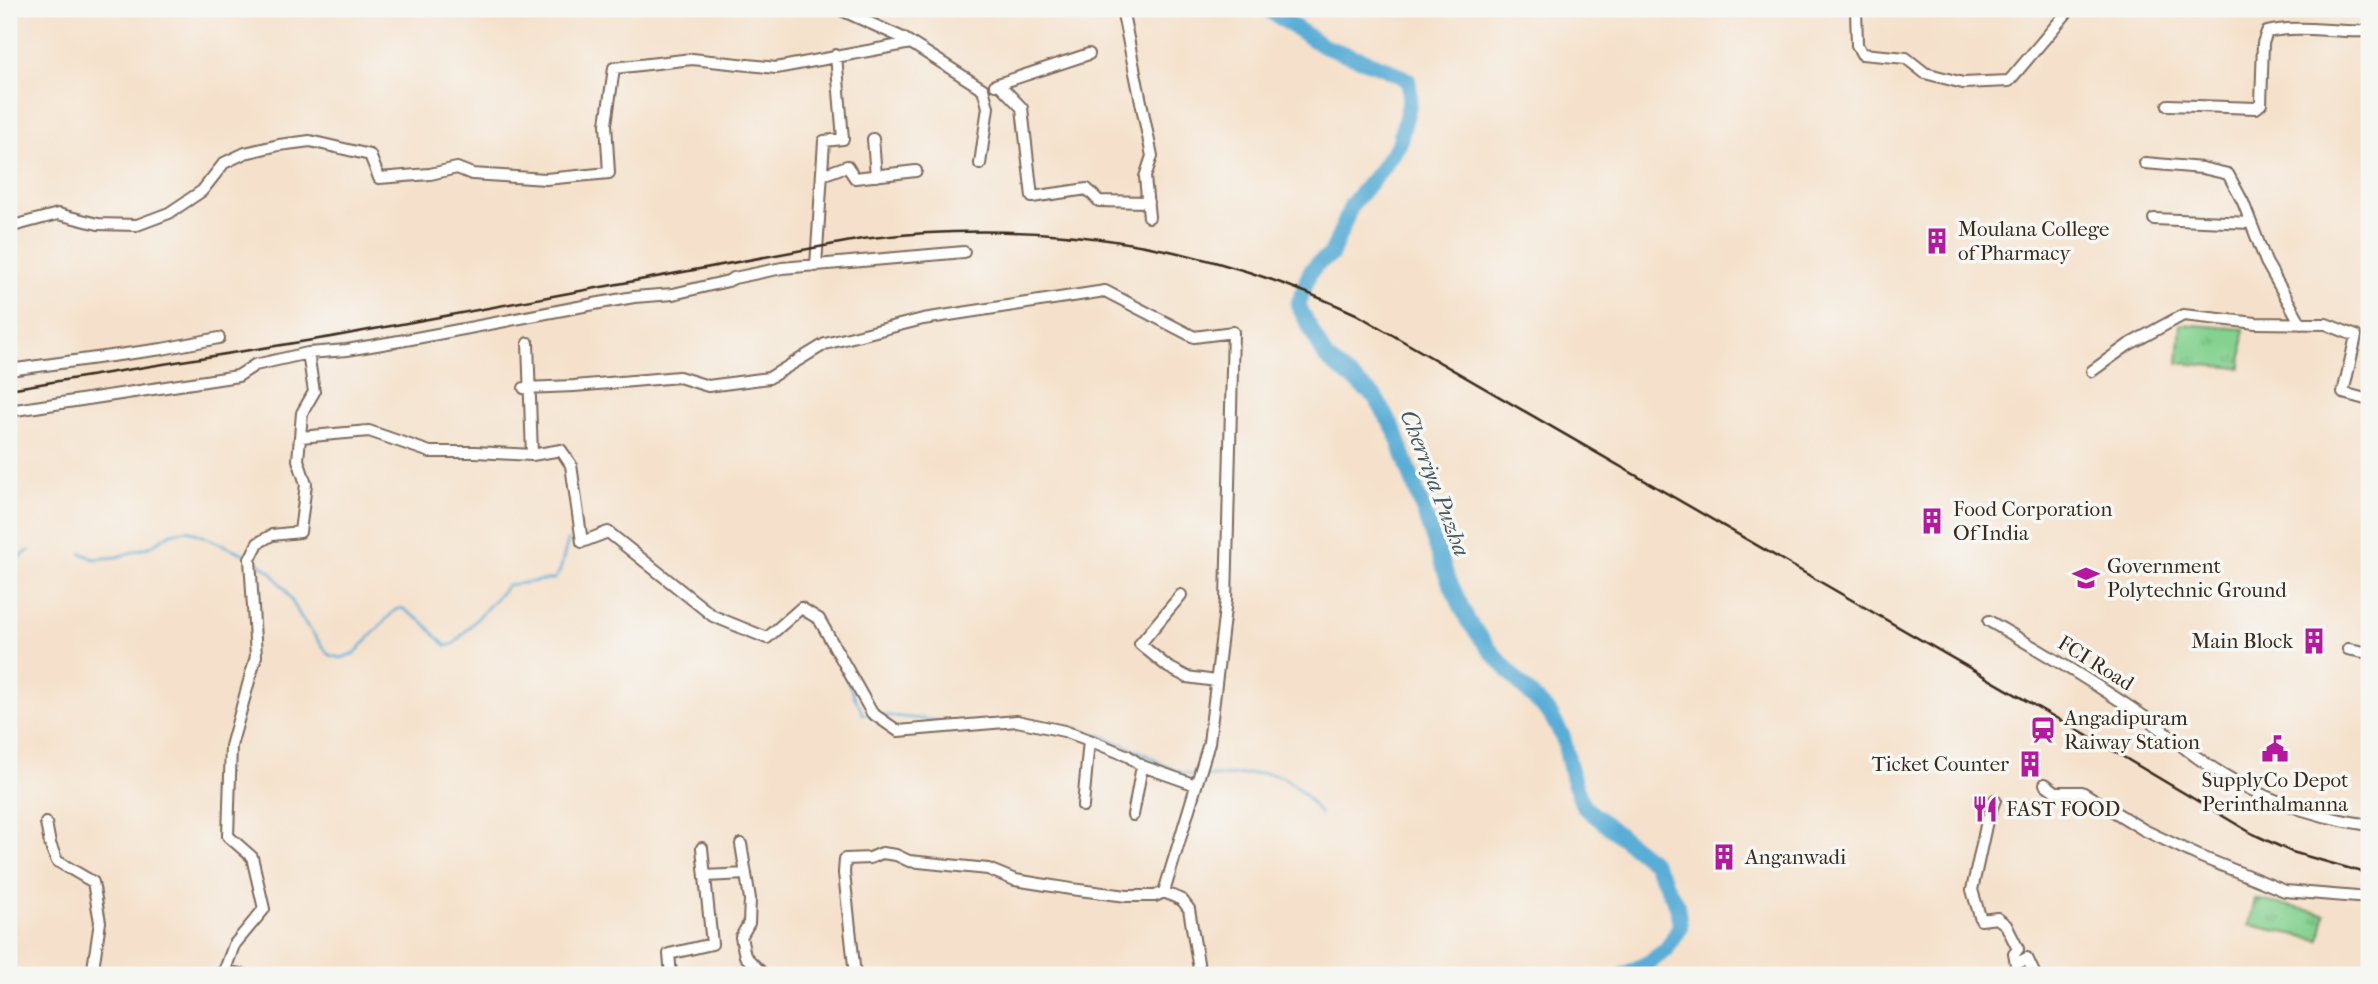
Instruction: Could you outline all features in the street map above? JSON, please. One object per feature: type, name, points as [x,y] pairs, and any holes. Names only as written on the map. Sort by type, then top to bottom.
[{"type":"street","points":[[839,9],[911,43],[983,89],[988,107],[980,164]]},
{"type":"street","points":[[1122,9],[1152,156],[1145,177],[1149,217]]},
{"type":"street","points":[[1856,9],[1857,45],[1862,54],[1906,58],[1925,73],[1963,83],[2010,81],[2070,9]]},
{"type":"street","points":[[2168,105],[2256,108],[2261,104],[2263,43],[2267,32],[2279,29],[2369,31]]},
{"type":"street","points":[[9,227],[58,214],[98,224],[137,225],[169,213],[202,191],[224,163],[245,153],[310,141],[370,155],[379,178],[430,174],[457,168],[472,174],[546,179],[609,173],[606,124],[614,68],[692,59],[776,68],[911,43]]},
{"type":"street","points":[[983,89],[1089,54]]},
{"type":"street","points":[[816,266],[824,141],[843,139],[836,55]]},
{"type":"street","points":[[999,84],[1022,108],[1032,197],[1087,188],[1099,201],[1148,202]]},
{"type":"street","points":[[873,139],[876,176]]},
{"type":"street","points":[[2145,163],[2202,168],[2228,174],[2236,186],[2266,262],[2301,324]]},
{"type":"street","points":[[822,175],[847,166],[855,178],[916,171]]},
{"type":"street","points":[[2154,219],[2251,223]]},
{"type":"street","points":[[9,411],[238,376],[255,365],[308,353],[347,350],[620,299],[673,295],[782,268],[964,252]]},
{"type":"street","points":[[527,388],[679,377],[708,386],[769,378],[825,344],[923,319],[1105,291],[1194,337],[1233,332],[1226,600],[1209,743],[1164,892]]},
{"type":"street","points":[[2092,371],[2128,345],[2183,315],[2256,323],[2326,324],[2356,336],[2343,393],[2369,400]]},
{"type":"street","points":[[9,370],[162,349],[219,338]]},
{"type":"street","points":[[528,343],[527,388],[532,455]]},
{"type":"street","points":[[245,975],[223,973],[234,945],[264,909],[252,857],[228,836],[230,746],[256,656],[250,559],[258,543],[272,535],[299,532],[306,484],[298,460],[302,413],[314,392],[308,353]]},
{"type":"street","points":[[300,437],[369,431],[430,452],[532,455],[561,450],[570,465],[582,542],[608,532],[713,616],[767,638],[801,608],[818,619],[872,713],[898,731],[1017,721],[1089,740],[1128,756],[1142,766],[1196,785]]},
{"type":"street","points":[[1181,595],[1140,644],[1168,667],[1187,677],[1216,681]]},
{"type":"street","name":"FCI Road","points":[[1989,621],[2143,715],[2197,757],[2247,788],[2293,809],[2369,825]]},
{"type":"street","points":[[2348,649],[2369,653]]},
{"type":"street","points":[[1083,806],[1089,740]]},
{"type":"street","points":[[1133,815],[1142,766]]},
{"type":"street","points":[[2045,784],[2056,792],[2082,792],[2144,830],[2285,891],[2369,898]]},
{"type":"street","points":[[1995,800],[1984,832],[1972,890],[1975,906],[1980,920],[1997,918],[2006,925],[2018,949],[2014,954],[2016,964],[2027,958],[2035,975]]},
{"type":"street","points":[[46,823],[57,861],[93,882],[100,922],[92,975]]},
{"type":"street","points":[[741,844],[750,899],[749,923],[741,937],[745,956],[764,975]]},
{"type":"street","points":[[671,975],[669,954],[712,944],[702,848]]},
{"type":"street","points":[[855,975],[844,873],[845,859],[870,858],[882,853],[909,861],[988,869],[1015,880],[1063,888],[1127,896],[1154,896],[1164,892],[1182,900],[1189,909],[1200,975]]},
{"type":"street","points":[[705,876],[746,874]]},
{"type":"green space","points":[[2181,324],[2244,329],[2241,368],[2178,363]]},
{"type":"green space","points":[[2255,899],[2325,914],[2320,940],[2249,925]]},
{"type":"waterway","name":"Cherriya Puzha","points":[[1267,9],[1323,46],[1385,68],[1408,80],[1409,105],[1399,144],[1352,204],[1331,255],[1310,272],[1298,305],[1326,358],[1375,397],[1395,431],[1446,574],[1468,621],[1490,650],[1550,714],[1563,737],[1573,780],[1583,806],[1654,863],[1677,905],[1680,927],[1666,950],[1624,975]]},
{"type":"waterway","points":[[81,553],[94,559],[117,557],[151,546],[171,533],[188,530],[249,556]]},
{"type":"waterway","points":[[255,560],[271,572],[285,589],[302,619],[329,655],[341,658],[355,653],[395,610],[402,608],[424,623],[446,646],[454,644],[508,585],[554,579],[560,571],[568,540]]},
{"type":"waterway","points":[[9,564],[30,550]]},
{"type":"waterway","points":[[796,618],[807,617],[815,623],[822,635]]},
{"type":"waterway","points":[[841,668],[863,714],[868,714]]},
{"type":"waterway","points":[[882,715],[952,722]]},
{"type":"waterway","points":[[1066,727],[1104,737],[1175,770],[1197,775]]},
{"type":"waterway","points":[[1204,776],[1256,773],[1280,777],[1292,783],[1320,814]]},
{"type":"railway","points":[[9,389],[331,337],[862,239],[990,231],[1052,234],[1176,252],[1236,268],[1356,314],[2253,834],[2292,852],[2369,874]]},
{"type":"place","name":"Moulana College of Pharmacy","points":[[1937,241]]},
{"type":"place","name":"Food Corporation Of India","points":[[1932,521]]},
{"type":"place","name":"Government Polytechnic Ground","points":[[2086,578]]},
{"type":"place","name":"Main Block","points":[[2314,641]]},
{"type":"place","name":"Angadipuram Raiway Station","points":[[2043,730]]},
{"type":"place","name":"SupplyCo Depot Perinthalmanna","points":[[2275,749]]},
{"type":"place","name":"Ticket Counter","points":[[2030,764]]},
{"type":"place","name":"FAST FOOD","points":[[1985,809]]},
{"type":"place","name":"Anganwadi","points":[[1724,857]]}]
